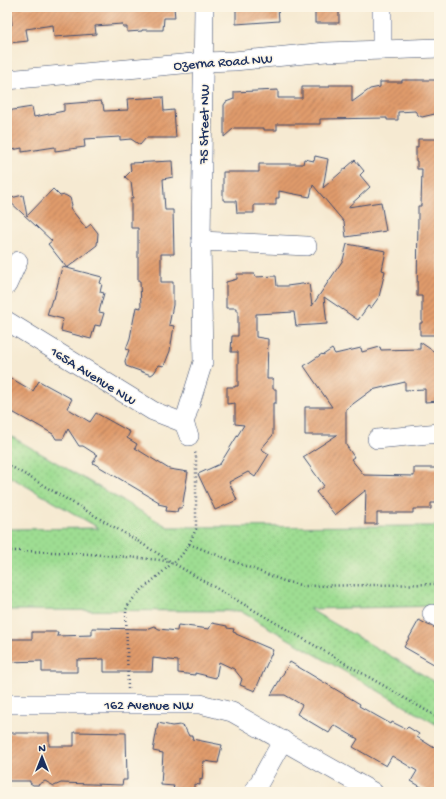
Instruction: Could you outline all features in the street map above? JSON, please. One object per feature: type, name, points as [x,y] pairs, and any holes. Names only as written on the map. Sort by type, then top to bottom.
[{"type":"street","name":"75 Street NW","points":[[186,430],[203,362],[201,241],[204,7]]},
{"type":"street","points":[[382,7],[382,50]]},
{"type":"street","name":"Ozerna Road NW","points":[[7,80],[326,52],[439,48]]},
{"type":"street","points":[[201,241],[307,246]]},
{"type":"street","points":[[7,285],[18,260]]},
{"type":"street","name":"165A Avenue NW","points":[[7,321],[153,412],[186,430]]},
{"type":"street","points":[[377,439],[439,433]]},
{"type":"street","name":"162 Avenue NW","points":[[7,704],[200,704],[232,712],[373,792]]},
{"type":"street","points":[[254,792],[283,740]]},
{"type":"path","points":[[128,704],[126,610],[128,605],[135,597],[181,556],[196,530],[196,455],[186,430]]},
{"type":"path","points":[[7,464],[173,563],[439,718]]},
{"type":"path","points":[[189,544],[273,577],[304,586],[439,584]]},
{"type":"path","points":[[7,551],[77,553],[160,560],[173,563]]},
{"type":"green space","points":[[7,434],[168,527],[439,526],[439,606],[309,609],[439,684],[439,726],[240,611],[7,610],[7,529],[99,528],[7,475]]},
{"type":"building","points":[[10,7],[174,7],[175,18],[164,18],[163,30],[127,32],[127,27],[123,27],[122,24],[95,26],[96,34],[54,37],[53,25],[26,29],[28,41],[9,43],[7,25],[12,25]]},
{"type":"building","points":[[236,7],[278,7],[279,21],[236,24]]},
{"type":"building","points":[[315,7],[339,7],[339,23],[315,23]]},
{"type":"building","points":[[402,80],[439,80],[439,113],[422,117],[415,111],[398,112],[398,120],[387,120],[387,118],[320,119],[320,124],[277,124],[277,130],[264,130],[264,128],[234,128],[224,137],[224,105],[226,102],[234,99],[234,92],[278,90],[278,98],[302,98],[302,87],[352,85],[352,102],[370,89],[380,87],[380,82],[402,82]]},
{"type":"building","points":[[163,97],[164,111],[174,110],[176,138],[146,138],[140,145],[131,139],[120,140],[120,137],[84,139],[85,147],[55,151],[55,147],[22,152],[22,148],[7,151],[7,111],[32,107],[34,117],[64,111],[64,104],[101,101],[104,111],[128,110],[127,99]]},
{"type":"building","points":[[418,139],[439,139],[439,335],[420,335],[420,323],[422,323],[422,296],[417,296],[418,206],[421,206],[422,169],[417,169],[416,147],[418,147]]},
{"type":"building","points":[[315,156],[328,159],[323,188],[355,160],[364,171],[360,175],[370,187],[348,207],[381,202],[386,231],[346,237],[344,222],[313,185],[310,197],[279,191],[279,198],[276,198],[276,205],[254,205],[254,213],[237,213],[236,201],[223,200],[223,172],[259,172],[259,164],[303,164],[304,159],[314,161]]},
{"type":"building","points":[[172,161],[173,177],[163,179],[165,210],[173,210],[174,254],[161,254],[161,282],[173,282],[173,305],[169,325],[174,326],[170,351],[164,366],[159,365],[151,375],[126,366],[125,361],[129,350],[126,349],[130,338],[136,307],[141,308],[140,281],[138,281],[138,228],[131,228],[131,198],[133,198],[131,182],[125,177],[131,171],[130,163]]},
{"type":"building","points":[[53,189],[60,196],[65,195],[70,198],[72,205],[70,208],[86,228],[91,224],[98,233],[97,245],[67,268],[48,244],[52,241],[7,199],[23,195],[27,216]]},
{"type":"building","points":[[347,244],[386,251],[382,270],[385,271],[379,297],[371,308],[368,306],[358,320],[324,297],[327,324],[296,326],[294,312],[256,314],[256,337],[268,339],[267,379],[273,379],[273,389],[276,389],[276,403],[273,403],[273,435],[261,449],[269,454],[255,477],[248,472],[229,482],[237,500],[215,510],[198,474],[220,464],[244,425],[235,424],[235,403],[227,404],[227,387],[238,386],[238,352],[231,352],[232,336],[238,336],[238,311],[236,311],[236,308],[226,308],[226,282],[237,279],[237,274],[255,274],[255,277],[276,276],[277,286],[309,283],[312,306],[343,260]]},
{"type":"building","points":[[62,267],[102,277],[100,292],[104,293],[99,312],[104,313],[100,326],[95,325],[91,339],[61,331],[63,319],[47,315],[52,299],[54,299]]},
{"type":"building","points":[[420,342],[439,355],[439,401],[425,402],[425,389],[405,390],[405,382],[372,390],[346,409],[346,445],[354,457],[351,459],[364,475],[414,476],[414,468],[439,468],[439,503],[431,503],[431,509],[413,509],[413,513],[377,513],[377,524],[365,524],[366,490],[335,515],[316,492],[324,486],[303,457],[337,435],[305,435],[305,407],[332,407],[304,366],[332,349],[335,354],[361,348],[362,352],[380,347],[381,350],[420,349]]},
{"type":"building","points":[[7,376],[33,391],[39,381],[72,399],[67,408],[90,422],[96,413],[130,432],[127,438],[137,444],[135,448],[169,469],[188,472],[182,508],[178,508],[177,512],[166,511],[167,506],[158,504],[159,502],[93,463],[97,455],[83,446],[79,446],[68,429],[63,439],[56,439],[53,434],[7,409]]},
{"type":"building","points":[[419,620],[439,629],[439,667],[404,647]]},
{"type":"building","points":[[212,623],[234,629],[233,632],[236,634],[273,650],[255,691],[240,685],[242,679],[234,669],[219,662],[216,678],[195,673],[195,675],[178,673],[178,661],[153,658],[152,672],[104,672],[104,659],[77,660],[77,672],[42,672],[42,661],[7,662],[7,639],[32,639],[32,632],[58,632],[57,636],[92,635],[92,628],[146,629],[154,626],[159,629],[177,631],[178,625],[209,629]]},
{"type":"building","points":[[290,662],[360,704],[359,706],[391,724],[392,722],[406,729],[408,727],[419,734],[417,737],[439,751],[439,792],[430,792],[411,781],[417,771],[392,756],[386,766],[353,747],[358,739],[334,725],[329,733],[297,714],[302,705],[285,695],[271,695]]},
{"type":"building","points":[[158,723],[172,726],[180,725],[185,728],[189,736],[193,736],[192,739],[222,745],[218,763],[204,761],[202,780],[200,779],[200,785],[194,784],[194,790],[173,789],[174,786],[161,785],[163,753],[153,751]]},
{"type":"building","points":[[74,732],[126,733],[127,780],[123,780],[122,785],[61,783],[54,786],[45,781],[38,785],[33,785],[30,781],[7,781],[8,733],[49,733],[49,746],[74,746]]}]
